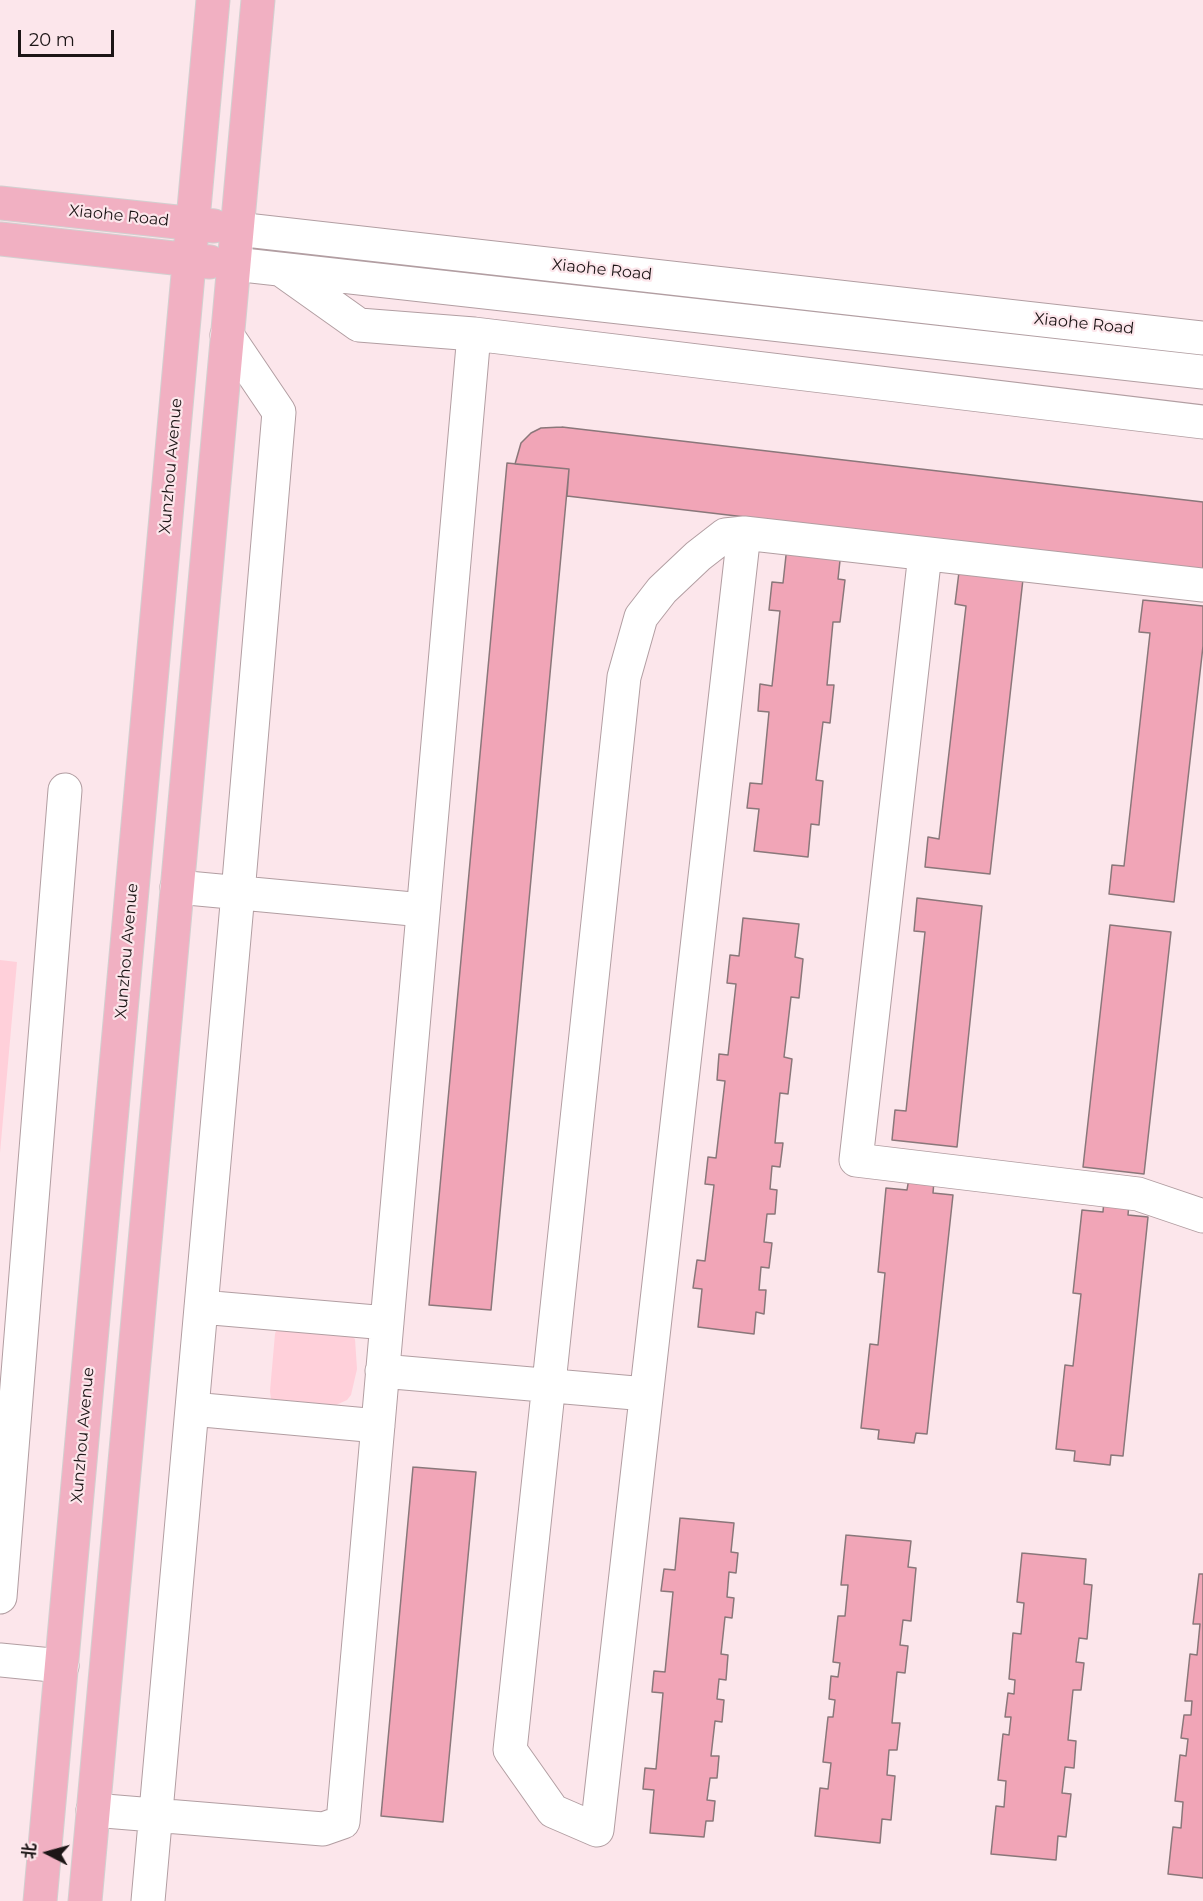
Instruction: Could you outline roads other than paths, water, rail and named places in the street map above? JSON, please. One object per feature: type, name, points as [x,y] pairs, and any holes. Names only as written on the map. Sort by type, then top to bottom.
[{"type":"main road","name":"Xunzhou Avenue","points":[[40,1901],[213,0]]},
{"type":"main road","points":[[85,1901],[258,0]]},
{"type":"main road","name":"Xiaohe Road","points":[[0,203],[237,228]]},
{"type":"main road","name":"Xiaohe Road","points":[[0,239],[234,264]]},
{"type":"street","name":"Xiaohe Road","points":[[237,228],[1203,338]]},
{"type":"street","name":"Xiaohe Road","points":[[234,264],[1203,372]]},
{"type":"street","points":[[281,270],[359,325],[474,334],[1203,422]]},
{"type":"street","points":[[93,1810],[323,1829],[342,1822],[474,334]]},
{"type":"street","points":[[148,1901],[279,412],[227,335]]},
{"type":"street","points":[[744,533],[597,1830],[553,1810],[510,1750],[624,677],[641,617],[662,590],[698,556],[725,535],[744,533],[1203,585]]},
{"type":"street","points":[[925,554],[856,1160],[1138,1194],[1203,1216]]},
{"type":"street","points":[[0,1597],[65,790]]},
{"type":"street","points":[[177,888],[423,910]]},
{"type":"street","points":[[201,1307],[387,1323]]},
{"type":"street","points":[[382,1371],[646,1394]]},
{"type":"street","points":[[192,1409],[378,1426]]},
{"type":"street","points":[[0,1660],[62,1666]]}]
